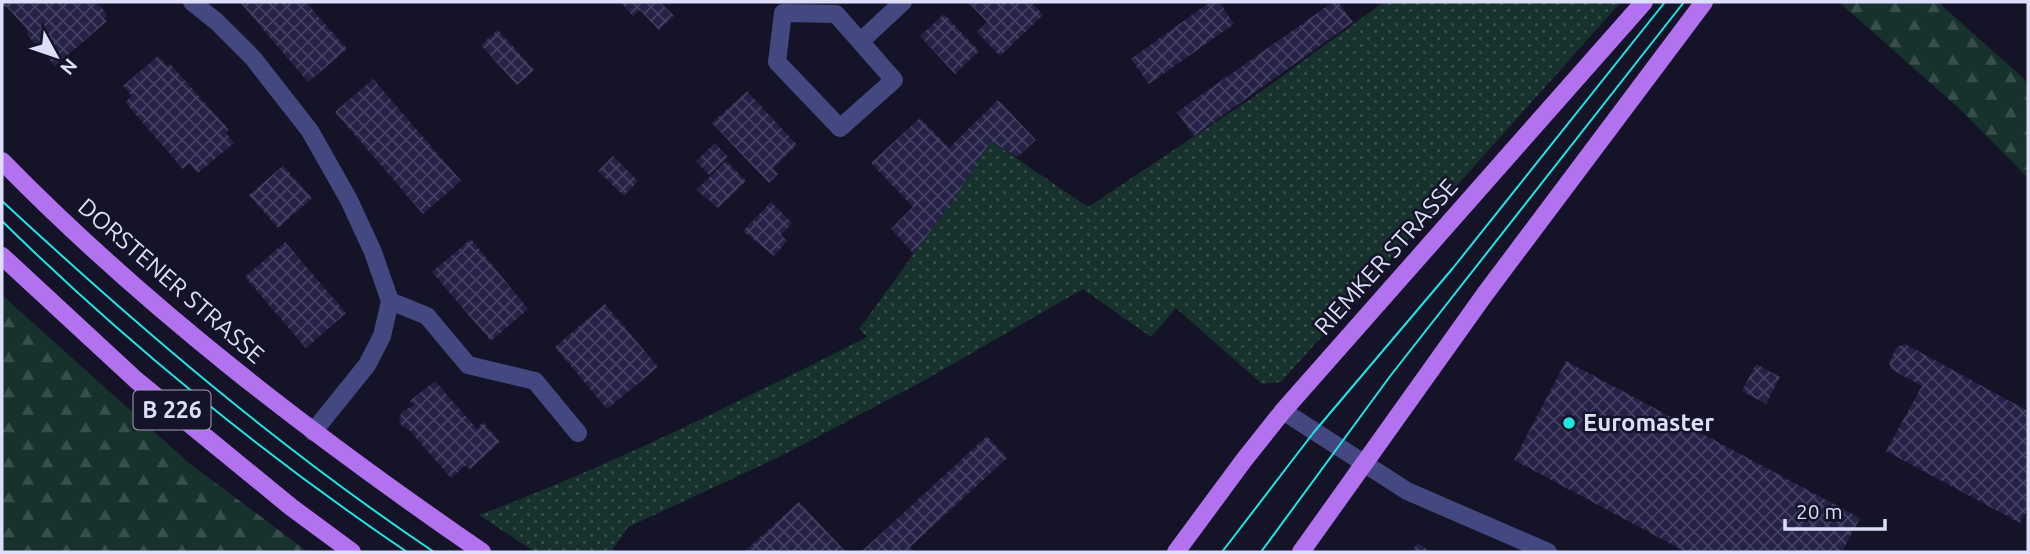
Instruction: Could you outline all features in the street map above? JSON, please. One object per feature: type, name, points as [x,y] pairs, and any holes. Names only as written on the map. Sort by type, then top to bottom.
[{"type":"main road","name":"RIEMKER STRASSE","points":[[1176,552],[1237,468],[1283,411],[1644,2]]},
{"type":"main road","points":[[1301,552],[1485,294],[1704,2]]},
{"type":"main road","name":"DORSTENER STRASSE","points":[[2,161],[95,250],[184,329],[313,432],[482,552]]},
{"type":"main road","name":"B 226","points":[[2,256],[136,380],[290,507],[352,552]]},
{"type":"street","points":[[192,2],[253,58],[310,131],[349,200],[373,252],[390,300],[382,335],[367,365],[313,432]]},
{"type":"street","points":[[861,41],[903,2]]},
{"type":"street","points":[[778,7],[836,14],[861,41],[894,80],[840,128],[777,62],[778,7]]},
{"type":"street","points":[[390,300],[427,316],[468,365],[535,381],[578,433]]},
{"type":"street","points":[[1283,411],[1407,491],[1548,552]]},
{"type":"green space","points":[[1384,2],[1621,2],[1281,382],[1262,384],[1176,308],[1151,337],[1083,289],[918,384],[777,458],[628,527],[611,552],[535,552],[479,515],[627,454],[867,337],[859,329],[955,197],[991,141],[1088,207],[1252,98]]},
{"type":"green space","points":[[1839,2],[1938,2],[2022,77],[2028,84],[2028,178],[1963,112]]},
{"type":"green space","points":[[2,295],[189,463],[308,552],[2,552]]},
{"type":"building","points":[[2,2],[91,2],[99,5],[107,14],[104,19],[107,21],[55,66],[28,36],[27,29],[7,7],[2,6]]},
{"type":"building","points":[[240,2],[306,2],[347,49],[308,82]]},
{"type":"building","points":[[622,2],[660,2],[674,16],[659,30],[640,10],[633,16]]},
{"type":"building","points":[[968,2],[1031,2],[1043,15],[1000,56],[977,32],[987,22]]},
{"type":"building","points":[[1210,2],[1219,2],[1234,24],[1149,84],[1131,59]]},
{"type":"building","points":[[1333,2],[1338,2],[1353,22],[1194,136],[1177,112]]},
{"type":"building","points":[[944,14],[979,51],[955,74],[920,36]]},
{"type":"building","points":[[498,30],[534,70],[517,85],[481,45]]},
{"type":"building","points":[[158,56],[167,66],[170,64],[229,130],[226,133],[234,143],[198,173],[189,163],[183,169],[125,102],[132,96],[123,86]]},
{"type":"building","points":[[373,79],[461,181],[423,214],[335,112]]},
{"type":"building","points":[[747,91],[797,145],[773,168],[778,174],[769,183],[712,123]]},
{"type":"building","points":[[998,100],[1036,140],[1017,157],[991,141],[914,254],[891,229],[913,207],[871,163],[920,118],[949,148]]},
{"type":"building","points":[[715,143],[728,157],[709,175],[696,161]]},
{"type":"building","points":[[613,156],[638,181],[624,196],[598,171]]},
{"type":"building","points":[[726,161],[746,181],[718,208],[696,190]]},
{"type":"building","points":[[283,166],[312,198],[278,228],[249,195]]},
{"type":"building","points":[[771,202],[792,223],[781,235],[787,241],[774,256],[743,231]]},
{"type":"building","points":[[471,239],[528,309],[491,341],[432,272]]},
{"type":"building","points":[[285,242],[346,313],[306,348],[245,277]]},
{"type":"building","points":[[605,304],[658,367],[607,409],[555,347]]},
{"type":"building","points":[[1905,344],[2028,411],[2028,508],[2020,523],[1886,451],[1922,386],[1891,369],[1889,362],[1897,347]]},
{"type":"building","points":[[1566,361],[1860,518],[1842,552],[1686,552],[1514,460]]},
{"type":"building","points":[[1756,364],[1780,377],[1766,404],[1742,391]]},
{"type":"building","points":[[435,381],[477,429],[483,422],[500,442],[470,469],[466,465],[451,478],[409,430],[401,425],[399,418],[403,411],[414,405],[410,401]]},
{"type":"building","points":[[987,436],[1007,458],[910,547],[912,552],[861,552]]},
{"type":"building","points":[[799,502],[846,552],[744,552]]},
{"type":"building","points":[[1418,543],[1431,552],[1411,552]]},
{"type":"tram line","points":[[1222,552],[1314,432],[1453,268],[1665,2]]},
{"type":"tram line","points":[[1261,552],[1391,375],[1684,2]]},
{"type":"tram line","points":[[2,201],[211,385],[320,471],[434,552]]},
{"type":"tram line","points":[[2,221],[97,310],[197,396],[301,477],[407,552]]},
{"type":"place","name":"Euromaster","points":[[1569,423]]}]
